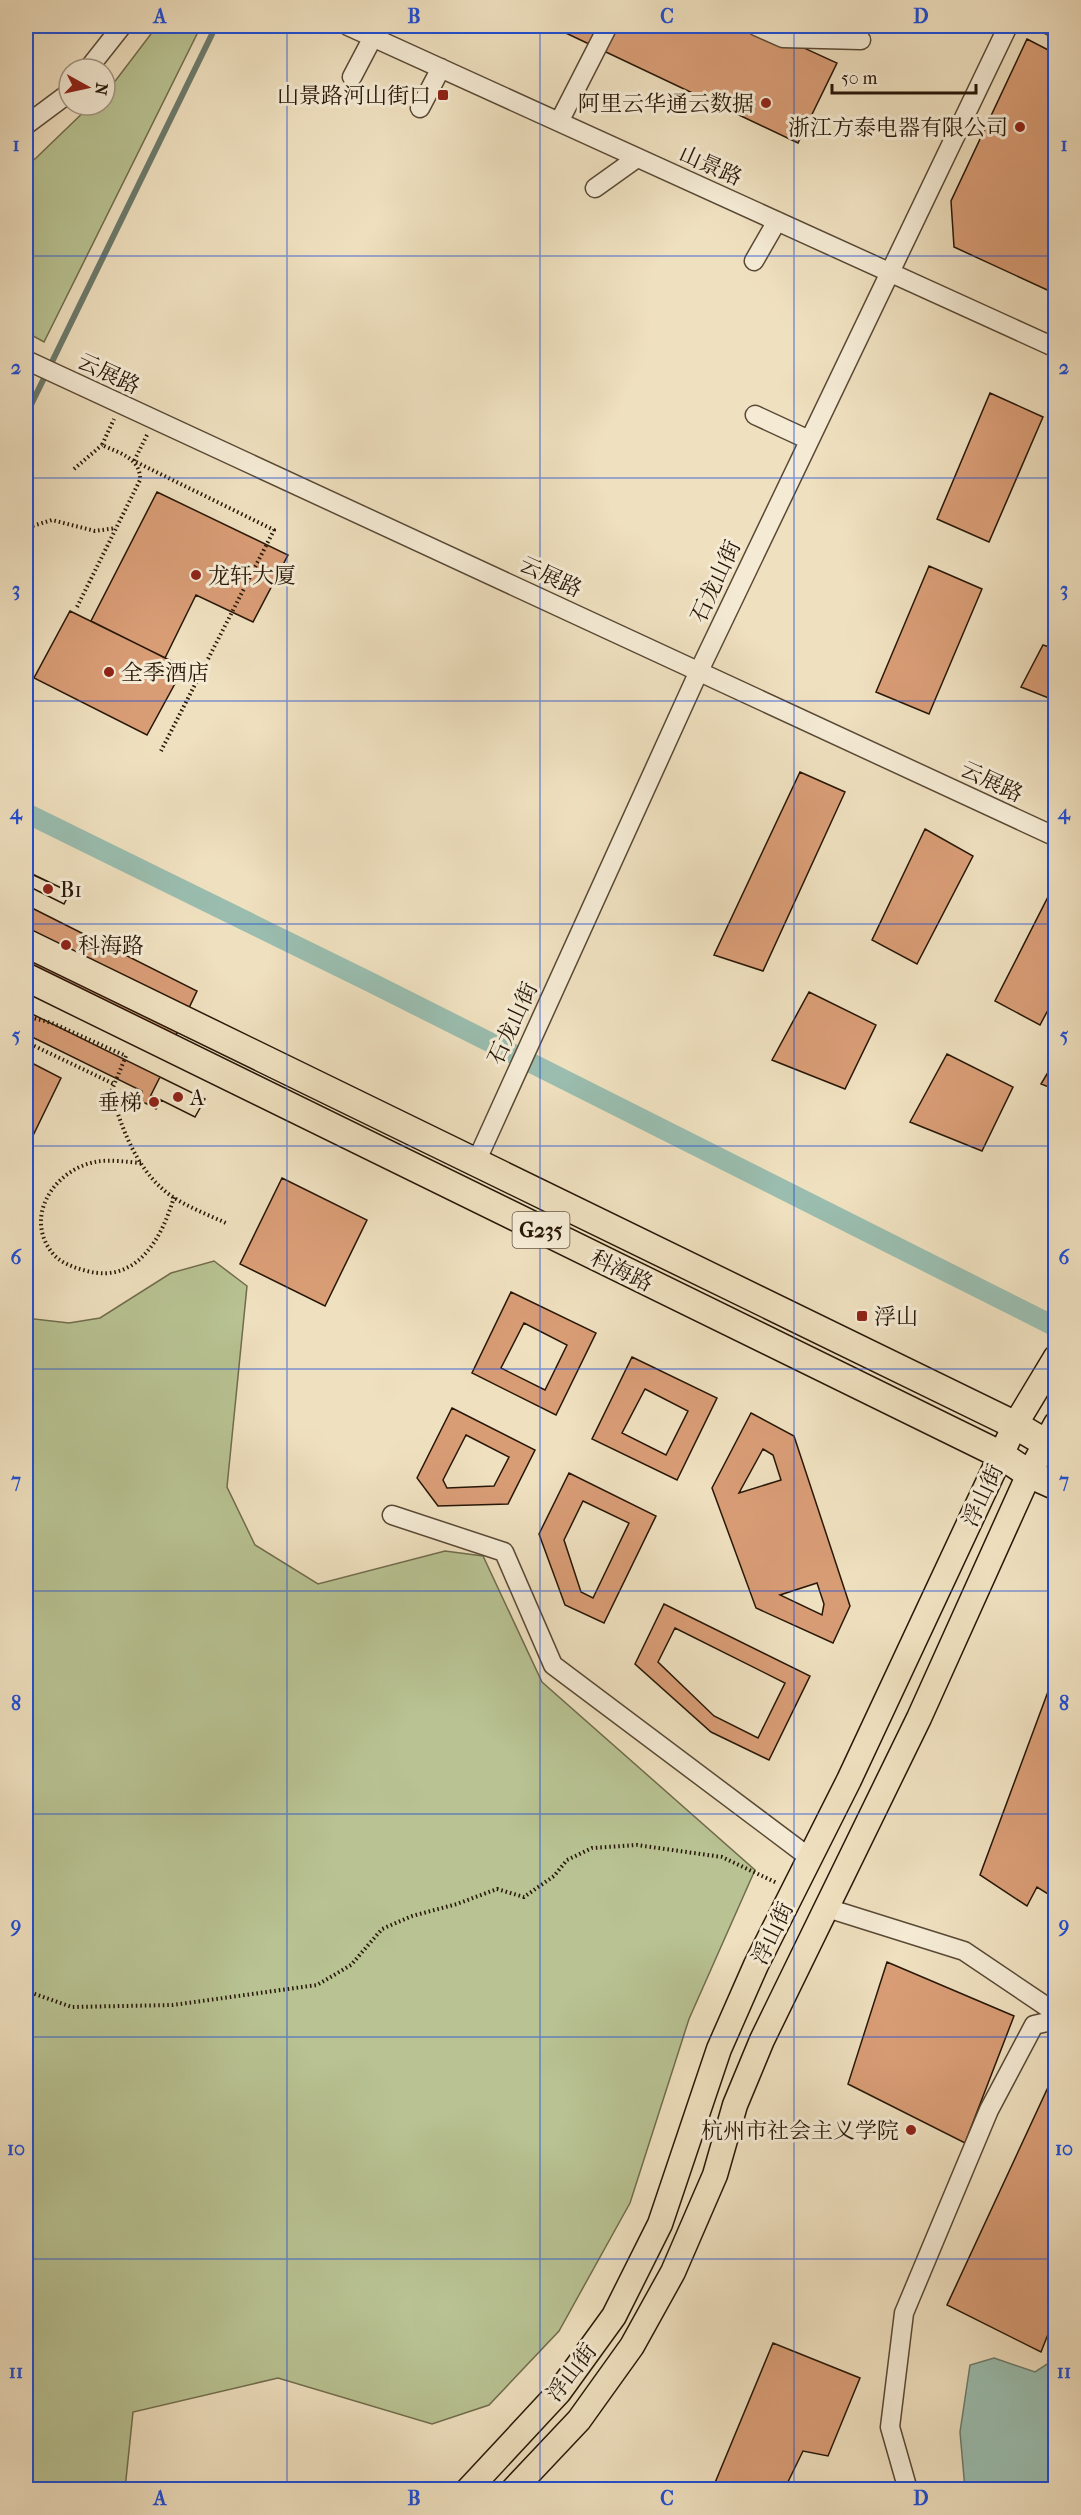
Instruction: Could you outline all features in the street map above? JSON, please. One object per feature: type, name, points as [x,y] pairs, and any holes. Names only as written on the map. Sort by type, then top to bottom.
[{"type":"highway","name":"科海路","points":[[26,943],[1015,1425],[1052,1439]]},
{"type":"highway","name":"科海路","points":[[26,977],[1001,1455],[1029,1474],[1056,1486]]},
{"type":"main road","name":"浮山街","points":[[468,2490],[558,2392],[614,2316],[660,2224],[719,2049],[756,1965],[849,1780],[1015,1425],[1052,1363]]},
{"type":"main road","name":"浮山街","points":[[513,2490],[579,2420],[632,2346],[673,2272],[715,2175],[735,2105],[762,2040],[920,1718],[1029,1474],[1052,1439]]},
{"type":"street","points":[[97,57],[122,26]]},
{"type":"street","name":"山景路","points":[[348,26],[1056,348]]},
{"type":"street","points":[[559,122],[608,26]]},
{"type":"street","points":[[756,26],[783,38],[861,40]]},
{"type":"street","name":"石龙山街","points":[[476,1162],[699,671],[1008,26]]},
{"type":"street","points":[[1051,26],[1056,28]]},
{"type":"street","points":[[352,77],[373,37]]},
{"type":"street","points":[[420,108],[441,68]]},
{"type":"street","points":[[26,124],[57,102]]},
{"type":"street","points":[[595,188],[637,158]]},
{"type":"street","points":[[754,261],[777,222]]},
{"type":"street","name":"云展路","points":[[31,362],[1056,837]]},
{"type":"street","points":[[755,415],[809,440]]},
{"type":"street","points":[[392,1515],[504,1552],[553,1665],[810,1858]]},
{"type":"street","points":[[827,1908],[964,1951],[1056,2013]]},
{"type":"street","points":[[908,2490],[890,2427],[904,2313],[989,2110],[1034,2025],[1056,2020]]},
{"type":"path","points":[[74,470],[102,445],[121,404]]},
{"type":"path","points":[[102,445],[274,530],[161,751]]},
{"type":"path","points":[[134,460],[138,453]]},
{"type":"path","points":[[77,608],[140,480],[140,472],[134,460]]},
{"type":"path","points":[[26,536],[29,527],[52,520],[95,531],[117,528]]},
{"type":"path","points":[[26,1016],[52,1023],[126,1056],[111,1092],[123,1130],[144,1168],[174,1197],[228,1224]]},
{"type":"path","points":[[26,1042],[114,1084]]},
{"type":"path","points":[[141,1163],[97,1161],[80,1166],[53,1186],[43,1203],[40,1222],[44,1239],[54,1255],[69,1266],[93,1272],[116,1272],[134,1263],[154,1244],[166,1224],[174,1197]]},
{"type":"path","points":[[26,1991],[72,2007],[174,2005],[317,1985],[351,1965],[382,1929],[412,1916],[457,1904],[497,1889],[524,1897],[554,1876],[567,1860],[592,1848],[637,1845],[722,1857],[793,1891]]},
{"type":"green space","points":[[157,26],[201,26],[44,342],[26,332],[26,166],[79,117],[117,117],[117,79]]},
{"type":"green space","points":[[214,1261],[247,1286],[227,1487],[255,1545],[318,1584],[445,1551],[483,1556],[542,1682],[755,1870],[689,2019],[630,2203],[559,2331],[489,2405],[432,2424],[278,2378],[133,2412],[125,2489],[29,2489],[26,2488],[26,1318],[69,1323],[100,1318],[171,1273]]},
{"type":"shaded area","points":[[994,2358],[1035,2372],[1055,2359],[1055,2481],[1042,2489],[965,2489],[960,2432],[970,2365]]},
{"type":"building","name":"阿里云华通云数据","points":[[551,26],[756,26],[837,63],[798,143]]},
{"type":"building","name":"浙江方泰电器有限公司","points":[[1027,39],[1056,54],[1056,294],[954,247],[951,201]]},
{"type":"building","points":[[990,393],[1043,417],[989,542],[937,519]]},
{"type":"building","name":"龙轩大厦","points":[[157,492],[288,555],[253,622],[196,595],[165,658],[91,621]]},
{"type":"building","points":[[929,566],[982,589],[929,714],[876,692]]},
{"type":"building","name":"全季酒店","points":[[70,611],[184,667],[147,735],[34,678]]},
{"type":"building","points":[[1043,645],[1056,649],[1056,701],[1021,687]]},
{"type":"building","points":[[800,772],[845,792],[763,971],[714,955]]},
{"type":"building","points":[[925,829],[973,856],[917,964],[872,940]]},
{"type":"building","name":"科海路","points":[[26,871],[70,892],[64,904],[26,885]]},
{"type":"building","name":"科海路","points":[[27,872],[70,892],[64,904],[26,885]]},
{"type":"building","points":[[1052,889],[1056,891],[1056,995],[1040,1025],[995,1001]]},
{"type":"building","name":"科海路","points":[[26,905],[197,991],[168,1052],[37,986],[26,1004]]},
{"type":"building","points":[[809,992],[876,1025],[845,1089],[772,1060]]},
{"type":"building","points":[[26,1011],[205,1099],[195,1117],[151,1095],[147,1104],[138,1100],[142,1091],[26,1034]]},
{"type":"building","points":[[947,1054],[1013,1087],[982,1151],[910,1122]]},
{"type":"building","points":[[1056,1059],[1056,1090],[1041,1084]]},
{"type":"building","points":[[26,1060],[61,1078],[26,1150],[26,1098],[30,1088],[26,1086]]},
{"type":"building","name":"A","points":[[160,1077],[205,1099],[195,1117],[151,1095]]},
{"type":"building","name":"垂梯","points":[[151,1095],[161,1100],[156,1109],[147,1104]]},
{"type":"building","points":[[282,1178],[367,1220],[325,1306],[240,1264]]},
{"type":"building","points":[[511,1292],[596,1333],[556,1415],[472,1373]],"holes":[[[524,1323],[567,1345],[545,1390],[501,1368]]]},
{"type":"building","points":[[632,1357],[717,1398],[677,1480],[592,1439]],"holes":[[[645,1389],[688,1411],[666,1455],[622,1433]]]},
{"type":"building","points":[[452,1408],[535,1450],[508,1504],[438,1506],[417,1478]],"holes":[[[466,1435],[509,1457],[494,1486],[447,1488],[443,1480]]]},
{"type":"building","points":[[751,1413],[794,1436],[850,1606],[833,1643],[756,1608],[712,1488]],"holes":[[[763,1449],[773,1455],[781,1480],[739,1493]],[[817,1583],[824,1604],[822,1615],[780,1595]]]},
{"type":"building","points":[[569,1473],[656,1516],[604,1623],[565,1605],[539,1534]],"holes":[[[583,1501],[629,1523],[593,1598],[581,1592],[564,1540]]]},
{"type":"building","points":[[664,1604],[810,1676],[769,1760],[711,1732],[635,1664]],"holes":[[[675,1628],[785,1683],[758,1738],[714,1716],[658,1662]]]},
{"type":"building","points":[[1056,1670],[1056,1899],[1037,1887],[1027,1906],[980,1875]]},
{"type":"building","points":[[887,1962],[1014,2016],[965,2143],[848,2084]]},
{"type":"building","points":[[1056,2070],[1056,2314],[1041,2352],[947,2305]]},
{"type":"building","points":[[773,2343],[860,2378],[828,2456],[803,2451],[784,2490],[712,2490]]},
{"type":"waterway","points":[[26,415],[216,26]]},
{"type":"waterway","points":[[26,813],[372,983],[1056,1327]]},
{"type":"place","name":"山景路河山街口","points":[[443,95]]},
{"type":"place","name":"阿里云华通云数据","points":[[766,103]]},
{"type":"place","name":"浙江方泰电器有限公司","points":[[1020,127]]},
{"type":"place","name":"龙轩大厦","points":[[196,575]]},
{"type":"place","name":"全季酒店","points":[[109,672]]},
{"type":"place","name":"B1","points":[[48,889]]},
{"type":"place","name":"科海路","points":[[66,945]]},
{"type":"place","name":"A","points":[[178,1097]]},
{"type":"place","name":"垂梯","points":[[154,1102]]},
{"type":"place","name":"浮山","points":[[862,1316]]},
{"type":"place","name":"杭州市社会主义学院","points":[[911,2130]]}]
